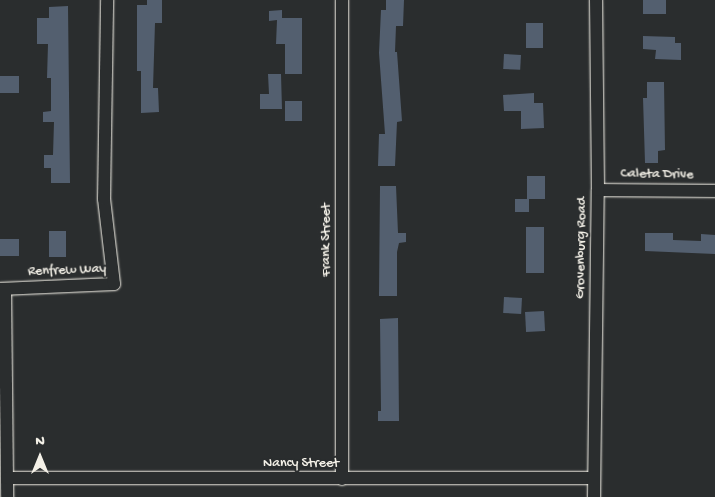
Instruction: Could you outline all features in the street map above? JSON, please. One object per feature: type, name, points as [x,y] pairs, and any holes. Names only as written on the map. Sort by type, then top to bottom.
[{"type":"street","name":"Renfrew Way","points":[[7,497],[2,289],[114,284],[104,199],[107,0]]},
{"type":"street","name":"Frank Street","points":[[342,0],[342,479]]},
{"type":"street","name":"Grovenburg Road","points":[[594,497],[598,190],[596,0]]},
{"type":"street","name":"Caleta Drive","points":[[598,190],[715,191]]},
{"type":"street","name":"Nancy Street","points":[[7,478],[594,478]]},
{"type":"building","points":[[147,0],[162,0],[162,23],[155,23],[153,88],[158,88],[159,112],[141,113],[141,71],[137,71],[137,5],[147,5]]},
{"type":"building","points":[[386,0],[404,0],[403,26],[396,26],[395,52],[397,52],[402,121],[397,122],[395,166],[378,166],[379,134],[385,134],[379,53],[381,10],[386,10]]},
{"type":"building","points":[[643,0],[666,0],[666,14],[643,14]]},
{"type":"building","points":[[68,6],[70,183],[51,183],[51,168],[44,168],[44,155],[53,155],[54,122],[43,122],[43,112],[51,111],[51,78],[47,78],[48,44],[37,44],[37,18],[49,18],[49,7]]},
{"type":"building","points":[[282,10],[282,18],[302,18],[302,74],[285,74],[285,44],[276,44],[277,20],[269,21],[269,11]]},
{"type":"building","points":[[526,23],[543,23],[543,48],[526,48]]},
{"type":"building","points":[[643,36],[675,37],[675,43],[681,43],[681,60],[655,59],[656,50],[643,49]]},
{"type":"building","points":[[504,54],[521,55],[520,70],[503,69]]},
{"type":"building","points":[[268,74],[281,74],[282,109],[260,109],[260,94],[269,94]]},
{"type":"building","points":[[0,76],[19,76],[19,93],[0,93]]},
{"type":"building","points":[[647,82],[664,82],[665,150],[658,151],[658,163],[645,163],[643,98],[647,98]]},
{"type":"building","points":[[534,93],[534,103],[543,103],[544,128],[521,129],[521,111],[504,111],[503,95]]},
{"type":"building","points":[[285,101],[302,101],[302,121],[285,121]]},
{"type":"building","points":[[527,176],[545,176],[545,199],[527,199]]},
{"type":"building","points":[[380,186],[396,186],[398,233],[406,233],[406,242],[399,243],[397,252],[397,296],[379,296]]},
{"type":"building","points":[[515,199],[529,199],[529,212],[515,212]]},
{"type":"building","points":[[526,227],[544,227],[544,273],[526,273]]},
{"type":"building","points":[[49,231],[66,231],[66,257],[49,257]]},
{"type":"building","points":[[645,233],[673,233],[673,240],[701,241],[701,234],[715,235],[715,254],[645,251]]},
{"type":"building","points":[[0,239],[19,239],[19,256],[0,256]]},
{"type":"building","points":[[504,297],[522,298],[521,314],[503,313]]},
{"type":"building","points":[[544,311],[545,331],[526,332],[525,312]]},
{"type":"building","points":[[398,318],[399,421],[378,421],[378,411],[381,411],[380,319]]}]
